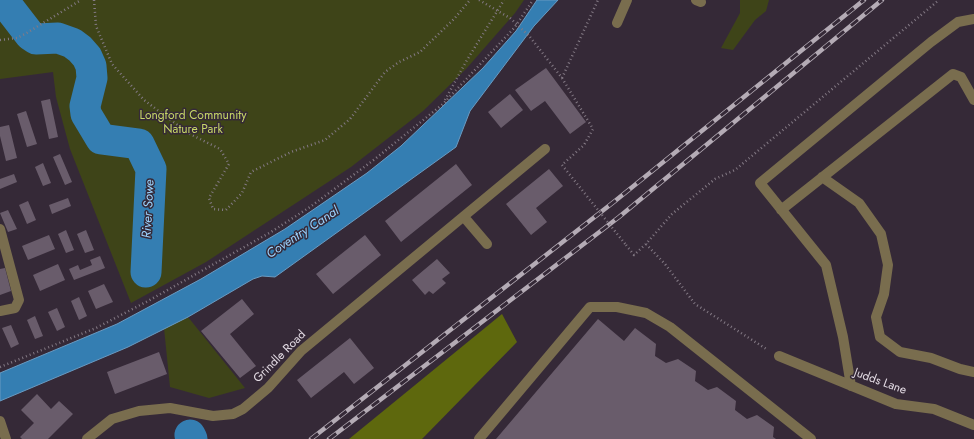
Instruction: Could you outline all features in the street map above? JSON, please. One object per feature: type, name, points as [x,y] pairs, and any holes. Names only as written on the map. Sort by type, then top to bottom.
[{"type":"street","points":[[617,23],[627,0]]},
{"type":"street","points":[[851,386],[843,336],[826,265],[760,182],[931,42],[958,22],[974,20]]},
{"type":"street","points":[[781,210],[952,74],[961,77],[974,100]]},
{"type":"street","name":"Grindle Road","points":[[87,439],[112,419],[139,411],[170,408],[213,416],[224,415],[243,409],[268,388],[301,351],[464,218],[545,149]]},
{"type":"street","points":[[822,177],[859,203],[881,234],[888,265],[884,294],[876,317],[880,337],[900,352],[931,358],[960,369],[974,372]]},
{"type":"street","points":[[464,218],[487,244]]},
{"type":"street","points":[[0,230],[4,257],[19,300],[15,308],[0,312]]},
{"type":"street","points":[[479,439],[590,307],[610,307],[646,313],[670,327],[811,439]]},
{"type":"street","name":"Judds Lane","points":[[779,356],[896,404],[934,409],[974,424]]},
{"type":"street","points":[[0,421],[6,439]]},
{"type":"path","points":[[0,40],[17,38],[81,0]]},
{"type":"path","points":[[94,0],[96,26],[112,64],[144,100],[188,133],[220,149],[229,164],[210,198],[213,209],[226,210],[242,194],[251,172],[291,152],[325,140],[350,119],[385,72],[399,62],[420,52],[454,19],[470,0]]},
{"type":"path","points":[[479,0],[510,18],[530,37],[562,78],[593,129],[584,145],[562,165],[634,255],[646,244],[672,214],[716,179],[735,170],[939,0]]},
{"type":"path","points":[[443,104],[467,60],[504,0]]},
{"type":"path","points":[[0,367],[96,328],[174,287],[271,232],[310,207],[375,159],[443,104],[515,27],[533,0]]},
{"type":"path","points":[[562,78],[598,0]]},
{"type":"path","points":[[646,244],[665,264],[695,304],[779,356]]},
{"type":"green space","name":"Longford Community Nature Park","points":[[0,0],[524,0],[515,13],[466,69],[423,111],[351,167],[206,262],[131,303],[70,149],[56,97],[53,72],[0,79]]},
{"type":"green space","points":[[740,0],[769,0],[766,11],[755,20],[733,50],[721,48],[740,13]]},
{"type":"green space","points":[[502,314],[517,342],[422,439],[349,439]]},
{"type":"green space","points":[[188,317],[245,388],[209,398],[170,387],[164,328]]},
{"type":"water","name":"Coventry Canal","points":[[537,0],[558,0],[534,26],[470,111],[456,147],[275,277],[262,276],[253,279],[188,317],[128,347],[0,401],[0,373],[117,324],[201,279],[285,229],[367,173],[401,146],[483,68],[516,31]]},
{"type":"building","points":[[546,68],[586,122],[570,134],[545,101],[531,111],[515,90]]},
{"type":"building","points":[[510,94],[523,110],[501,128],[488,112]]},
{"type":"building","points":[[50,99],[58,137],[49,139],[41,101]]},
{"type":"building","points":[[26,111],[37,144],[27,147],[17,114]]},
{"type":"building","points":[[9,125],[17,158],[6,161],[0,136],[0,127]]},
{"type":"building","points":[[60,154],[72,182],[65,185],[53,157]]},
{"type":"building","points":[[43,163],[51,183],[43,186],[35,167]]},
{"type":"building","points":[[456,164],[472,185],[401,242],[385,221]]},
{"type":"building","points":[[549,169],[563,186],[536,208],[547,222],[531,235],[506,204]]},
{"type":"building","points":[[14,174],[17,182],[0,189],[0,179]]},
{"type":"building","points":[[68,198],[71,206],[52,214],[49,205]]},
{"type":"building","points":[[28,201],[36,220],[27,224],[19,205]]},
{"type":"building","points":[[8,210],[17,229],[8,232],[0,213]]},
{"type":"building","points":[[66,230],[74,250],[66,253],[58,234]]},
{"type":"building","points":[[86,230],[94,250],[85,253],[77,234]]},
{"type":"building","points":[[49,235],[55,249],[28,260],[22,246]]},
{"type":"building","points":[[365,235],[381,255],[333,294],[316,274]]},
{"type":"building","points":[[100,256],[105,268],[74,280],[69,269],[78,265],[80,270],[92,265],[90,260]]},
{"type":"building","points":[[437,259],[450,273],[442,279],[446,283],[433,294],[429,291],[425,295],[412,280]]},
{"type":"building","points":[[58,264],[65,280],[40,291],[33,275]]},
{"type":"building","points":[[5,268],[11,291],[0,295],[0,269]]},
{"type":"building","points":[[104,284],[113,302],[96,309],[88,291]]},
{"type":"building","points":[[79,297],[87,316],[79,320],[71,301]]},
{"type":"building","points":[[242,299],[254,314],[230,334],[256,366],[240,378],[201,331]]},
{"type":"building","points":[[57,308],[65,327],[57,331],[48,312]]},
{"type":"building","points":[[35,316],[43,336],[35,339],[27,320]]},
{"type":"building","points":[[598,319],[624,341],[635,328],[656,344],[655,356],[666,363],[678,359],[696,371],[695,381],[708,390],[717,387],[736,401],[735,410],[747,419],[757,415],[774,427],[773,437],[776,439],[496,439]]},
{"type":"building","points":[[11,325],[19,344],[11,348],[2,328]]},
{"type":"building","points":[[350,338],[374,368],[354,384],[344,372],[311,398],[297,380]]},
{"type":"building","points":[[159,352],[167,374],[115,394],[107,372]]},
{"type":"building","points":[[37,394],[51,409],[59,401],[73,414],[48,439],[22,439],[20,437],[34,423],[21,410]]},
{"type":"waterway","name":"River Sowe","points":[[3,0],[30,35],[36,39],[58,38],[72,43],[87,57],[91,66],[92,78],[85,106],[86,114],[101,139],[139,144],[151,169],[146,272]]},
{"type":"waterway","name":"River Sowe","points":[[190,435],[192,439]]},
{"type":"railway","points":[[311,439],[615,201],[864,0]]},
{"type":"railway","points":[[329,439],[619,217],[882,0]]}]
